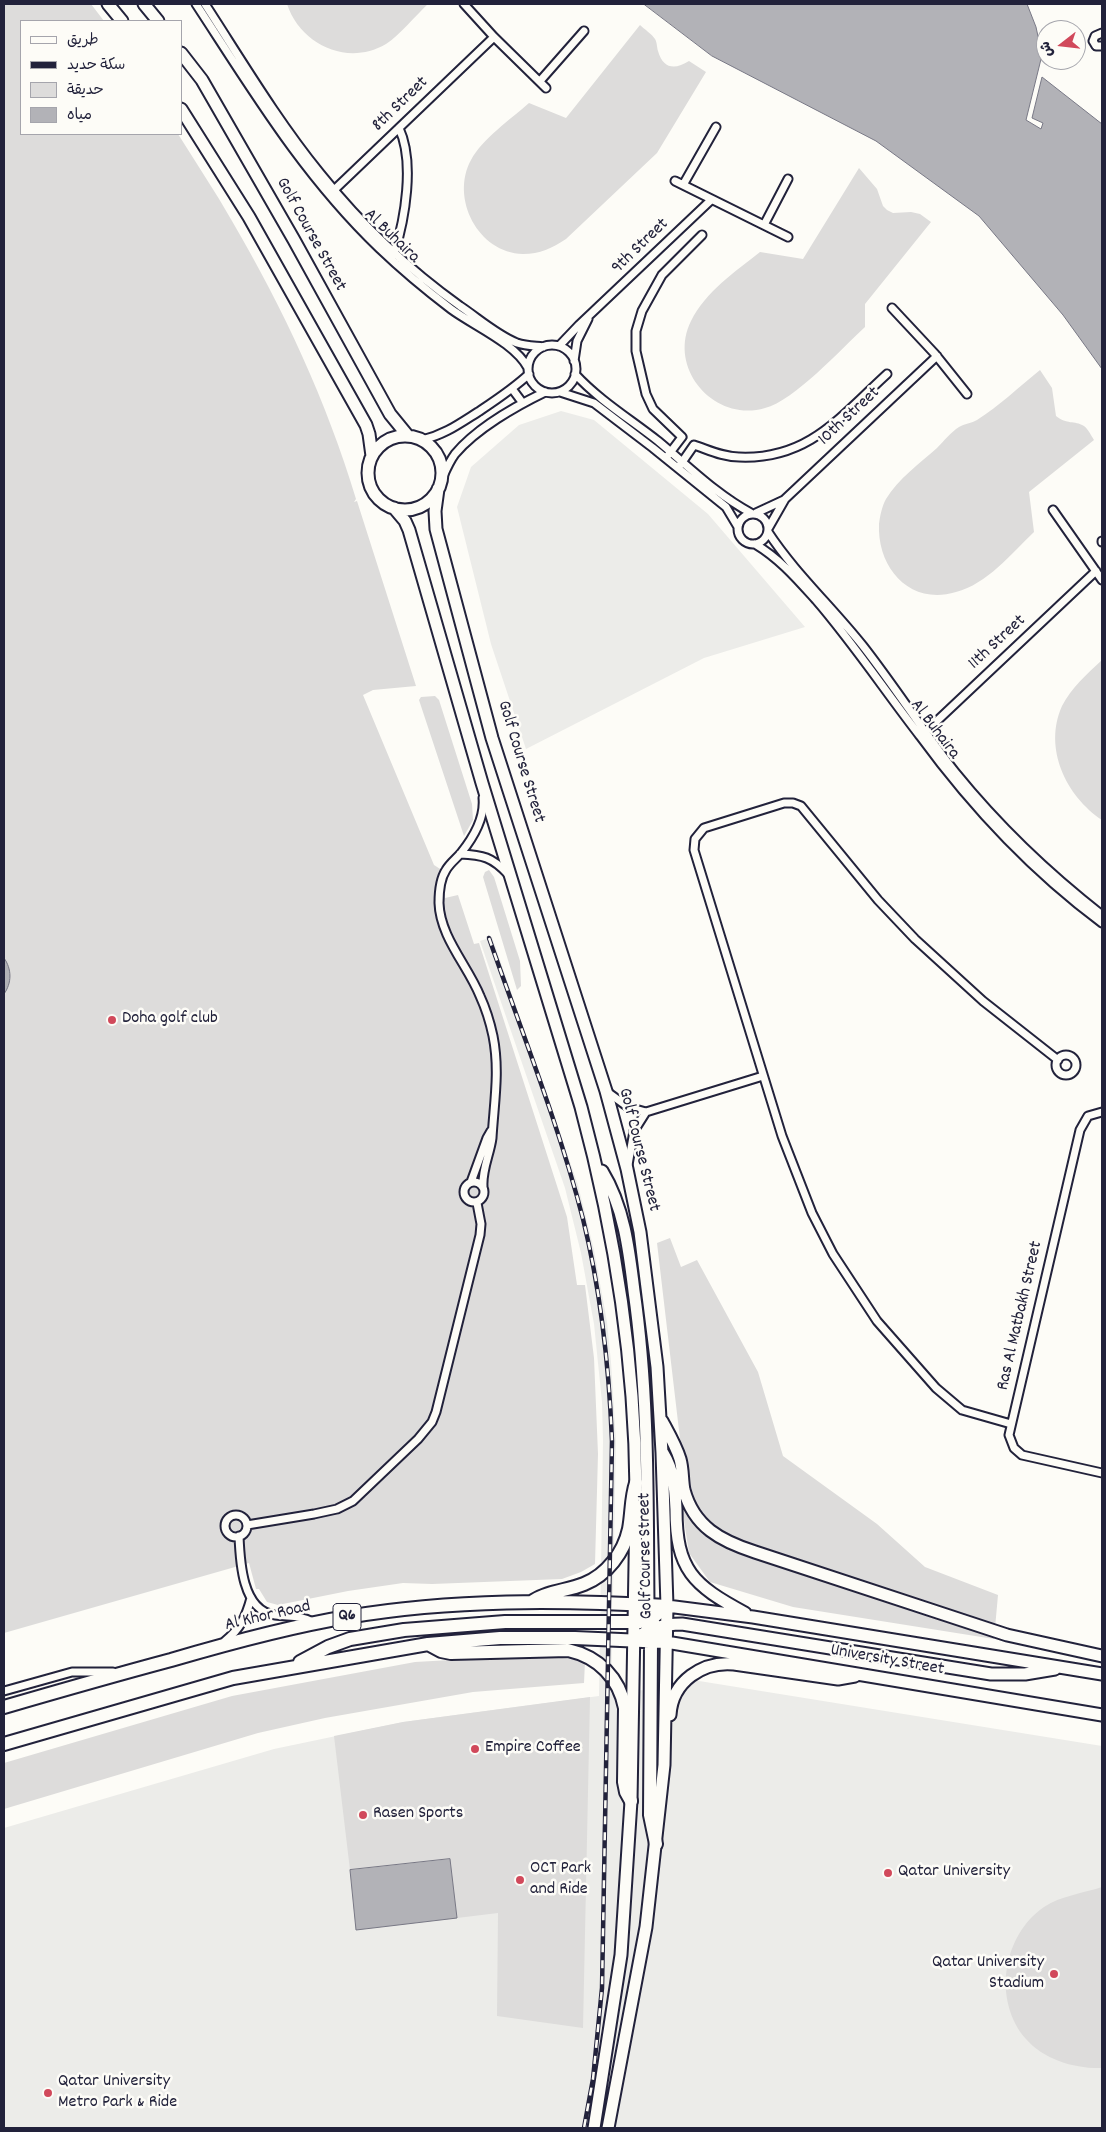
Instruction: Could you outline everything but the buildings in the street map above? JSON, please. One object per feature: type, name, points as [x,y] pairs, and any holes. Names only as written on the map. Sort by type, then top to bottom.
[{"type":"highway","points":[[530,1603],[544,1594],[585,1584],[612,1564],[626,1538],[632,1494],[636,1483]]},
{"type":"highway","name":"Al Khor Road","points":[[4,1707],[220,1646],[316,1623],[430,1606],[497,1602],[667,1606]]},
{"type":"highway","points":[[634,1604],[650,1626],[650,1815],[656,1844]]},
{"type":"highway","points":[[650,1626],[667,1606]]},
{"type":"highway","points":[[296,1666],[313,1654],[343,1642],[404,1630],[505,1622],[650,1626]]},
{"type":"highway","name":"Q6","points":[[4,1744],[233,1678],[428,1644],[500,1638],[634,1640],[650,1626],[666,1642]]},
{"type":"highway","points":[[428,1644],[441,1651],[451,1653],[568,1650],[585,1655],[600,1664],[612,1677],[625,1708],[624,1782],[626,1792],[631,1801]]},
{"type":"main road","points":[[108,4],[121,20]]},
{"type":"main road","points":[[144,4],[157,20]]},
{"type":"main road","name":"Golf Course Street","points":[[182,54],[202,80],[390,414],[408,436]]},
{"type":"main road","points":[[182,112],[249,217],[366,425],[372,456]]},
{"type":"main road","points":[[408,436],[422,440],[432,447],[438,457],[442,469],[439,485],[430,499],[420,506],[407,509],[394,508],[378,498],[371,487],[368,468],[372,456],[387,440],[408,436]]},
{"type":"main road","name":"Golf Course Street","points":[[439,485],[435,511],[436,530],[492,738],[606,1091],[627,1169],[640,1232],[657,1367],[667,1606]]},
{"type":"main road","name":"Golf Course Street","points":[[394,508],[405,521],[409,530],[482,783],[596,1161],[611,1231],[631,1370],[636,1483],[634,1604]]},
{"type":"main road","name":"Golf Course Street","points":[[594,2128],[621,1955],[631,1801],[634,1640],[650,1626],[648,1605],[647,1449],[637,1312],[623,1222],[612,1190],[596,1161]]},
{"type":"main road","points":[[660,1418],[674,1443],[680,1461],[685,1492],[692,1510],[703,1526],[720,1539],[1007,1635],[1102,1656]]},
{"type":"main road","points":[[662,1453],[670,1464],[674,1481],[676,1535],[685,1565],[700,1585],[753,1617]]},
{"type":"main road","name":"University Street","points":[[667,1606],[753,1617],[1102,1674]]},
{"type":"main road","points":[[650,1626],[682,1624],[704,1627],[991,1674],[1025,1674],[1062,1667]]},
{"type":"main road","name":"Golf Course Street","points":[[608,2128],[646,1927],[656,1844],[664,1765],[666,1642]]},
{"type":"main road","name":"University Street","points":[[666,1642],[1102,1715]]},
{"type":"main road","points":[[664,1765],[669,1751],[670,1710],[673,1700],[684,1681],[700,1669],[725,1664],[838,1679],[860,1674]]},
{"type":"street","name":"Al Buhaira","points":[[196,4],[224,40]]},
{"type":"street","name":"Al Buhaira","points":[[205,4],[224,40],[262,99],[291,135],[331,192],[393,256],[520,355],[529,371]]},
{"type":"street","points":[[466,4],[494,37],[546,88]]},
{"type":"street","points":[[540,81],[584,31]]},
{"type":"street","points":[[1102,32],[1095,36],[1093,40],[1096,46],[1102,46]]},
{"type":"street","name":"8th Street","points":[[331,192],[494,37]]},
{"type":"street","points":[[683,185],[716,127]]},
{"type":"street","points":[[393,256],[404,204],[407,173],[404,140],[399,128]]},
{"type":"street","points":[[764,225],[788,180]]},
{"type":"street","points":[[675,181],[788,236]]},
{"type":"street","name":"9th Street","points":[[559,346],[712,200]]},
{"type":"street","points":[[702,235],[662,275],[642,311],[636,331],[636,351],[646,394],[654,409],[682,437],[694,445],[711,452],[738,457],[782,454],[821,434],[887,374]]},
{"type":"street","points":[[892,308],[937,356],[967,394]]},
{"type":"street","name":"9th Street","points":[[574,361],[579,334],[591,315]]},
{"type":"street","name":"Al Buhaira","points":[[491,331],[519,343],[543,347]]},
{"type":"street","points":[[422,440],[454,429],[513,390],[529,371],[533,355],[543,347],[559,346],[568,352],[574,361],[575,374],[568,386],[560,392]]},
{"type":"street","name":"10th Street","points":[[769,530],[785,500],[937,356]]},
{"type":"street","points":[[529,371],[535,385],[545,392]]},
{"type":"street","points":[[575,374],[594,393],[681,465],[730,501],[765,519],[769,530],[764,540],[755,544],[748,543],[742,539],[732,514],[681,465]]},
{"type":"street","points":[[513,390],[522,402]]},
{"type":"street","points":[[439,485],[454,455],[465,444],[522,402],[545,392],[560,392],[594,403],[668,455]]},
{"type":"street","points":[[668,455],[682,437]]},
{"type":"street","points":[[681,465],[694,445]]},
{"type":"street","name":"10th Street","points":[[753,513],[785,500]]},
{"type":"street","points":[[1053,510],[1102,580]]},
{"type":"street","points":[[738,527],[742,518],[753,513]]},
{"type":"street","name":"Al Buhaira","points":[[769,530],[784,555],[836,612],[865,648],[922,734]]},
{"type":"street","name":"Al Buhaira","points":[[755,544],[788,568],[837,624],[969,793],[1036,868],[1099,915],[1102,923]]},
{"type":"street","name":"11th Street","points":[[922,734],[1096,571]]},
{"type":"street","points":[[477,1203],[484,1196],[482,1179],[492,1139],[497,1084],[493,1036],[480,996],[450,940],[440,915],[440,892],[444,872],[476,832],[484,804],[482,783]]},
{"type":"street","points":[[1011,1424],[962,1410],[948,1399],[896,1344],[864,1302],[833,1254],[812,1213],[782,1136],[696,859],[694,842],[699,832],[704,828],[788,802],[797,804],[805,810],[878,900],[947,969],[1011,1024],[1058,1060]]},
{"type":"street","points":[[460,854],[481,855],[488,858],[498,863],[511,877]]},
{"type":"street","points":[[606,1091],[628,1107],[646,1112],[763,1076]]},
{"type":"street","points":[[627,1169],[634,1131],[646,1112]]},
{"type":"street","name":"Ras Al Matbakh Street","points":[[1102,1112],[1088,1116],[1080,1130],[1011,1424],[1010,1440],[1018,1453],[1102,1473]]},
{"type":"street","points":[[477,1203],[468,1201],[464,1196],[465,1187],[471,1182],[486,1138],[492,1130]]},
{"type":"street","points":[[471,1182],[478,1182],[483,1186]]},
{"type":"street","points":[[247,1525],[314,1514],[345,1506],[367,1489],[426,1430],[436,1412],[480,1235],[481,1224],[477,1203]]},
{"type":"street","points":[[234,1515],[244,1519],[247,1525],[244,1533],[239,1536],[230,1535],[226,1530],[228,1518],[234,1515]]},
{"type":"street","points":[[220,1646],[240,1626],[247,1615],[250,1598],[241,1566],[239,1536]]},
{"type":"street","points":[[250,1598],[268,1614],[276,1616],[298,1615],[316,1623]]},
{"type":"street","points":[[4,1691],[78,1671],[121,1673]]},
{"type":"shaded area","points":[[561,411],[594,420],[708,514],[805,627],[704,658],[526,749],[491,644],[457,507],[471,467],[519,425]]},
{"type":"shaded area","points":[[492,937],[578,1185],[594,1250],[607,1322],[616,1441],[611,1694],[692,1684],[693,1680],[1102,1746],[1102,2128],[4,2128],[4,1828],[274,1749],[403,1722],[599,1696],[603,1441],[602,1402],[594,1324],[581,1253],[565,1188],[480,941]]},
{"type":"green space","name":"Doha golf club","points":[[4,4],[91,4],[103,20],[20,20],[20,135],[179,135],[226,210],[269,288],[302,356],[332,427],[356,499],[354,502],[357,501],[416,686],[373,690],[363,695],[434,865],[448,874],[444,886],[445,898],[458,895],[474,944],[479,943],[567,1217],[577,1285],[585,1285],[594,1358],[598,1454],[595,1564],[562,1579],[432,1584],[403,1583],[348,1591],[278,1605],[267,1602],[259,1589],[256,1589],[249,1563],[4,1633]]},
{"type":"green space","points":[[287,4],[428,4],[386,44],[371,51],[356,53],[341,52],[327,48],[314,40],[302,30],[293,18]]},
{"type":"green space","points":[[640,25],[655,39],[660,57],[666,64],[674,67],[689,61],[706,72],[657,153],[566,239],[556,245],[540,252],[523,254],[507,251],[493,244],[481,234],[472,221],[466,206],[464,191],[465,175],[476,152],[489,137],[529,103],[566,118]]},
{"type":"green space","points":[[859,168],[877,189],[883,206],[887,210],[893,213],[911,212],[920,214],[931,222],[865,304],[865,327],[803,385],[777,403],[765,408],[746,411],[729,407],[713,400],[700,388],[691,374],[685,357],[685,339],[697,310],[713,291],[760,252],[803,259]]},
{"type":"green space","points":[[1040,370],[1052,388],[1056,416],[1064,421],[1084,426],[1094,440],[1029,492],[1034,532],[988,575],[967,588],[939,595],[924,593],[911,588],[890,569],[884,555],[880,540],[879,524],[881,511],[886,499],[903,478],[953,431],[985,415]]},
{"type":"green space","points":[[1102,660],[1102,820],[1078,798],[1069,784],[1061,770],[1055,738],[1057,722],[1066,699]]},
{"type":"green space","points":[[435,696],[439,700],[472,804],[473,820],[464,836],[419,700],[421,697]]},
{"type":"green space","points":[[489,870],[494,877],[520,961],[521,986],[517,990],[483,877],[485,872]]},
{"type":"green space","points":[[670,1238],[681,1267],[697,1260],[758,1372],[783,1456],[877,1524],[925,1567],[998,1595],[994,1639],[793,1607],[710,1582],[689,1553],[683,1514],[680,1439],[657,1243]]},
{"type":"green space","points":[[539,1655],[585,1661],[584,1683],[473,1692],[325,1718],[258,1733],[4,1809],[4,1763],[232,1696],[415,1662]]},
{"type":"green space","points":[[590,1697],[583,2028],[497,2016],[498,1913],[457,1918],[450,1859],[350,1870],[334,1736],[403,1722]]},
{"type":"green space","name":"Qatar University Stadium","points":[[1102,1887],[1102,2068],[1092,2068],[1061,2062],[1042,2053],[1033,2046],[1015,2023],[1009,2006],[1006,1987],[1011,1951],[1019,1934],[1030,1919],[1050,1903]]},
{"type":"water","points":[[644,4],[1027,4],[1036,27],[1036,70],[1038,70],[1026,120],[1041,129],[1043,123],[1032,118],[1042,77],[1102,124],[1102,369],[1063,315],[979,216],[876,141],[712,56]]},
{"type":"water","points":[[4,958],[10,971],[10,981],[4,994]]},
{"type":"water","points":[[450,1859],[457,1918],[356,1930],[350,1870]]},
{"type":"railway","points":[[489,938],[563,1148],[583,1219],[595,1274],[609,1385],[612,1441],[602,1988],[593,2079],[584,2128]]},
{"type":"place","name":"Doha golf club","points":[[112,1020]]},
{"type":"place","name":"Empire Coffee","points":[[475,1749]]},
{"type":"place","name":"Rasen Sports","points":[[363,1815]]},
{"type":"place","name":"Qatar University","points":[[888,1873]]},
{"type":"place","name":"OCT Park and Ride","points":[[520,1880]]},
{"type":"place","name":"Qatar University Stadium","points":[[1054,1974]]},
{"type":"place","name":"Qatar University Metro Park & Ride","points":[[48,2093]]}]
